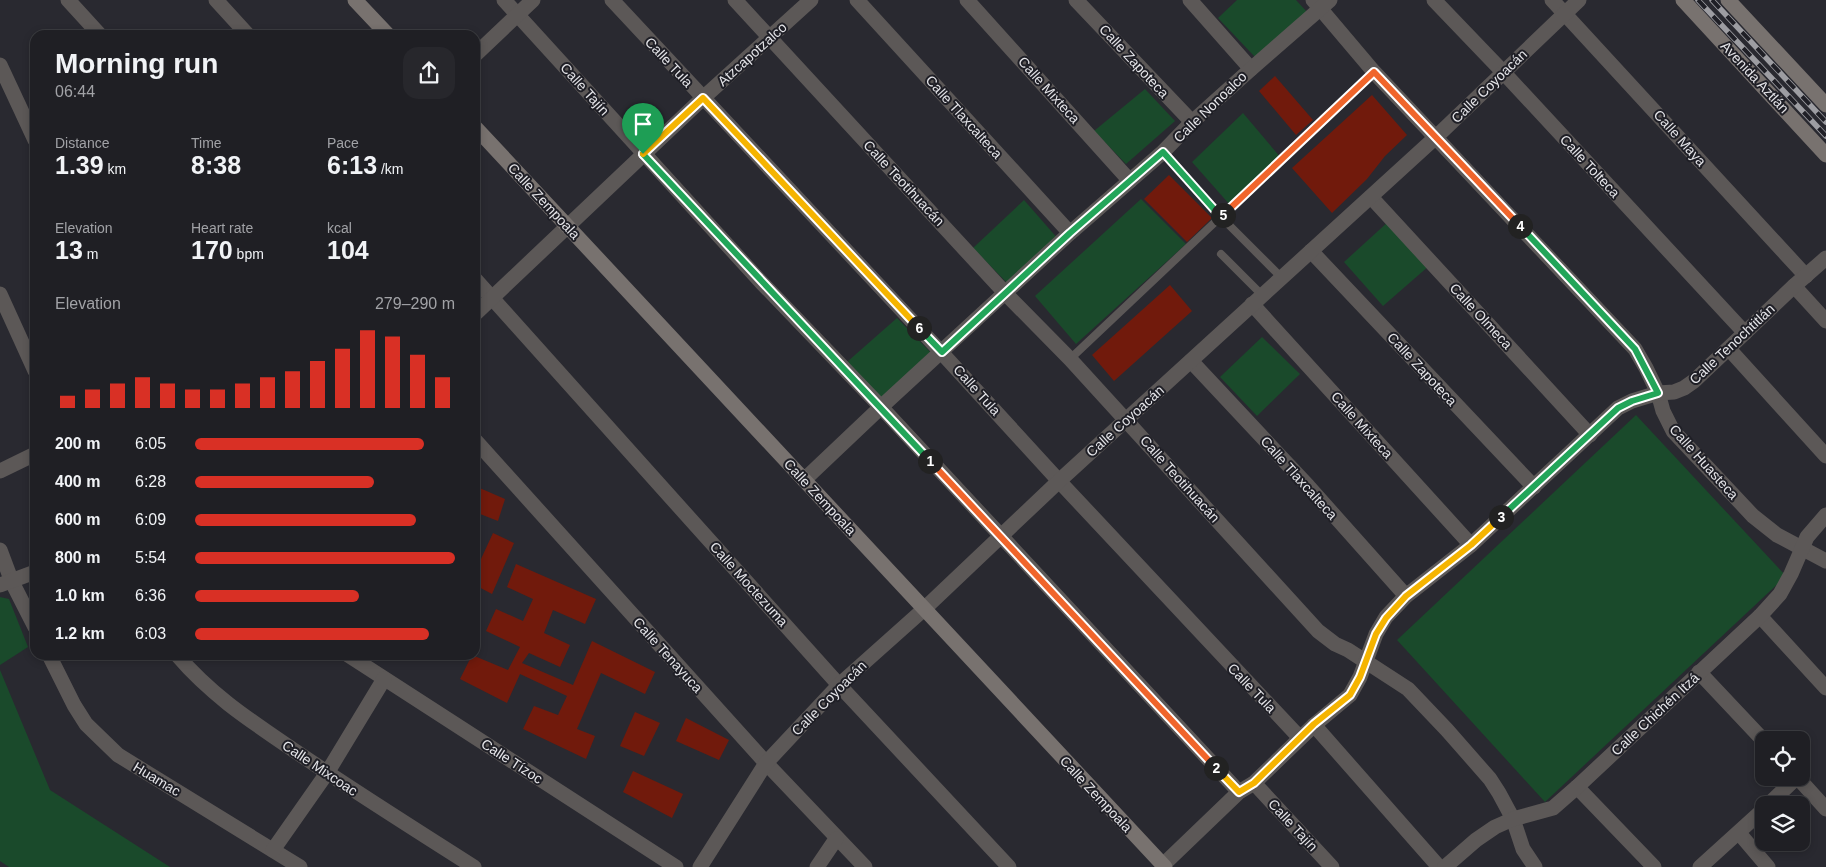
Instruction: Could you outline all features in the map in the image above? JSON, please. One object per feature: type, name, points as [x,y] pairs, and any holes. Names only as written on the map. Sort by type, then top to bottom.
[{"type":"street","points":[[68,0],[95,30]]},
{"type":"street","points":[[216,0],[243,30]]},
{"type":"street","points":[[355,0],[383,30]]},
{"type":"street","name":"Calle Tajín","points":[[504,0],[761,282],[881,407],[1239,792]]},
{"type":"street","points":[[480,50],[533,0]]},
{"type":"street","name":"Calle Tula","points":[[612,0],[1300,738]]},
{"type":"street","name":"Calle Teotihuacán","points":[[735,0],[1006,294],[1070,359],[1318,631],[1335,644],[1348,650],[1408,689],[1447,730],[1490,780],[1513,819],[1524,849],[1535,867]]},
{"type":"street","name":"Atzcapotzalco","points":[[480,309],[567,225],[811,0]]},
{"type":"street","name":"Calle Tlaxcalteca","points":[[857,0],[1070,233]]},
{"type":"street","name":"Calle Mixteca","points":[[967,0],[1130,181]]},
{"type":"street","name":"Calle Zapoteca","points":[[1076,0],[1192,122]]},
{"type":"street","points":[[1190,0],[1251,69]]},
{"type":"street","name":"Calle Tolteca","points":[[1434,0],[1745,333]]},
{"type":"street","name":"Calle Maya","points":[[1552,0],[1800,281],[1826,321]]},
{"type":"street","name":"Calle Coyoacán","points":[[700,867],[766,763],[839,685],[923,610],[1059,481],[1436,137],[1579,0]]},
{"type":"street","name":"Avenida Aztlán","points":[[1683,0],[1826,155]]},
{"type":"street","points":[[1728,0],[1826,105]]},
{"type":"street","name":"Calle Nonoalco","points":[[804,480],[1070,233],[1163,152],[1192,122],[1321,3]]},
{"type":"street","name":"Calle Huasteca","points":[[1321,3],[1374,72],[1635,349],[1658,393],[1662,411],[1673,431],[1753,516],[1777,535],[1826,561]]},
{"type":"street","points":[[0,65],[30,129]]},
{"type":"street","points":[[23,113],[30,121]]},
{"type":"street","name":"Calle Zempoala","points":[[480,133],[1164,866]]},
{"type":"street","name":"Calle Olmeca","points":[[1371,197],[1590,435]]},
{"type":"street","name":"Calle Zapoteca","points":[[1310,251],[1534,487]]},
{"type":"street","name":"Calle Tenochtitlán","points":[[1164,866],[1239,792],[1254,783],[1314,724],[1350,695],[1357,685],[1376,634],[1386,618],[1406,596],[1471,545],[1618,408],[1632,401],[1658,393],[1674,392],[1694,382],[1826,258]]},
{"type":"street","name":"Calle Moctezuma","points":[[480,285],[839,685],[1009,867]]},
{"type":"street","points":[[0,294],[30,360]]},
{"type":"street","name":"Calle Mixteca","points":[[1257,300],[1471,545]]},
{"type":"street","points":[[1729,349],[1826,456]]},
{"type":"street","name":"Calle Tlaxcalteca","points":[[1191,361],[1308,486],[1406,596]]},
{"type":"street","name":"Calle Tenayuca","points":[[480,446],[766,763],[836,839],[865,867]]},
{"type":"street","points":[[0,471],[30,456]]},
{"type":"street","name":"Calle Chichén Itzá","points":[[1445,867],[1494,827],[1513,819],[1552,808],[1577,787],[1760,616],[1780,594],[1807,537],[1826,516]]},
{"type":"street","points":[[0,550],[6,583],[30,619]]},
{"type":"street","points":[[6,583],[30,574]]},
{"type":"street","points":[[1760,616],[1826,688]]},
{"type":"street","name":"Huamac","points":[[52,660],[86,724],[118,755],[300,867]]},
{"type":"street","name":"Calle Mixcoac","points":[[181,660],[213,693],[327,773],[474,867]]},
{"type":"street","name":"Calle Tízoc","points":[[356,660],[676,867]]},
{"type":"street","points":[[1699,672],[1755,731]]},
{"type":"street","points":[[273,850],[327,773],[384,679]]},
{"type":"street","points":[[1314,724],[1439,867]]},
{"type":"street","name":"Calle Tajín","points":[[1254,783],[1332,867]]},
{"type":"street","points":[[1778,796],[1788,786]]},
{"type":"street","points":[[1804,786],[1826,809]]},
{"type":"street","points":[[1577,787],[1654,867]]},
{"type":"street","points":[[1700,867],[1755,817]]},
{"type":"street","points":[[1739,832],[1768,867]]},
{"type":"street","points":[[817,867],[836,839]]},
{"type":"lane","points":[[1070,359],[1374,72]]},
{"type":"lane","points":[[1163,152],[1221,217],[1282,278]]},
{"type":"lane","points":[[1220,254],[1257,300]]},
{"type":"green space","points":[[1237,0],[1296,0],[1307,12],[1255,57],[1218,18]]},
{"type":"green space","points":[[1145,89],[1175,121],[1126,164],[1094,131]]},
{"type":"green space","points":[[1243,113],[1281,158],[1230,205],[1192,162]]},
{"type":"green space","points":[[1141,199],[1186,244],[1076,344],[1035,296]]},
{"type":"green space","points":[[1024,200],[1059,240],[1009,285],[973,248]]},
{"type":"green space","points":[[1389,221],[1430,265],[1383,306],[1344,262]]},
{"type":"green space","points":[[897,318],[935,357],[885,402],[847,362]]},
{"type":"green space","points":[[1262,337],[1300,374],[1257,416],[1220,377]]},
{"type":"green space","points":[[1636,415],[1786,576],[1545,802],[1397,640]]},
{"type":"green space","points":[[0,597],[9,599],[28,647],[0,665]]},
{"type":"green space","points":[[0,670],[50,790],[170,867],[9,867],[0,861]]},
{"type":"building","points":[[1275,76],[1313,120],[1296,135],[1259,91]]},
{"type":"building","points":[[1372,95],[1407,135],[1385,156],[1367,179],[1332,213],[1292,168]]},
{"type":"building","points":[[1169,175],[1212,218],[1187,242],[1144,199]]},
{"type":"building","points":[[1170,285],[1192,311],[1114,381],[1092,355]]},
{"type":"building","points":[[480,488],[505,499],[498,521],[480,514]]},
{"type":"building","points":[[493,533],[514,543],[492,594],[480,588],[480,561]]},
{"type":"building","points":[[516,564],[596,599],[585,624],[553,610],[544,633],[570,645],[560,667],[529,653],[522,663],[573,685],[592,641],[655,672],[645,694],[601,673],[577,729],[595,736],[586,759],[523,729],[534,706],[558,715],[567,696],[520,674],[507,703],[460,679],[470,660],[480,660],[480,658],[508,670],[520,647],[486,631],[496,609],[523,621],[533,599],[507,587]]},
{"type":"building","points":[[635,712],[660,723],[644,756],[620,746]]},
{"type":"building","points":[[686,718],[729,740],[719,760],[676,741]]},
{"type":"building","points":[[633,771],[683,794],[672,818],[623,792]]},
{"type":"railway","points":[[1698,0],[1826,136]]},
{"type":"railway","points":[[1712,0],[1826,122]]},
{"type":"route","points":[[1374,72],[1635,349],[1658,393],[1632,401],[1618,408],[1471,545],[1406,596],[1386,618],[1376,634],[1357,685],[1350,695],[1314,724],[1254,783],[1239,792],[643,154],[703,98],[942,352],[1070,233],[1163,152],[1221,217],[1374,72]]}]
